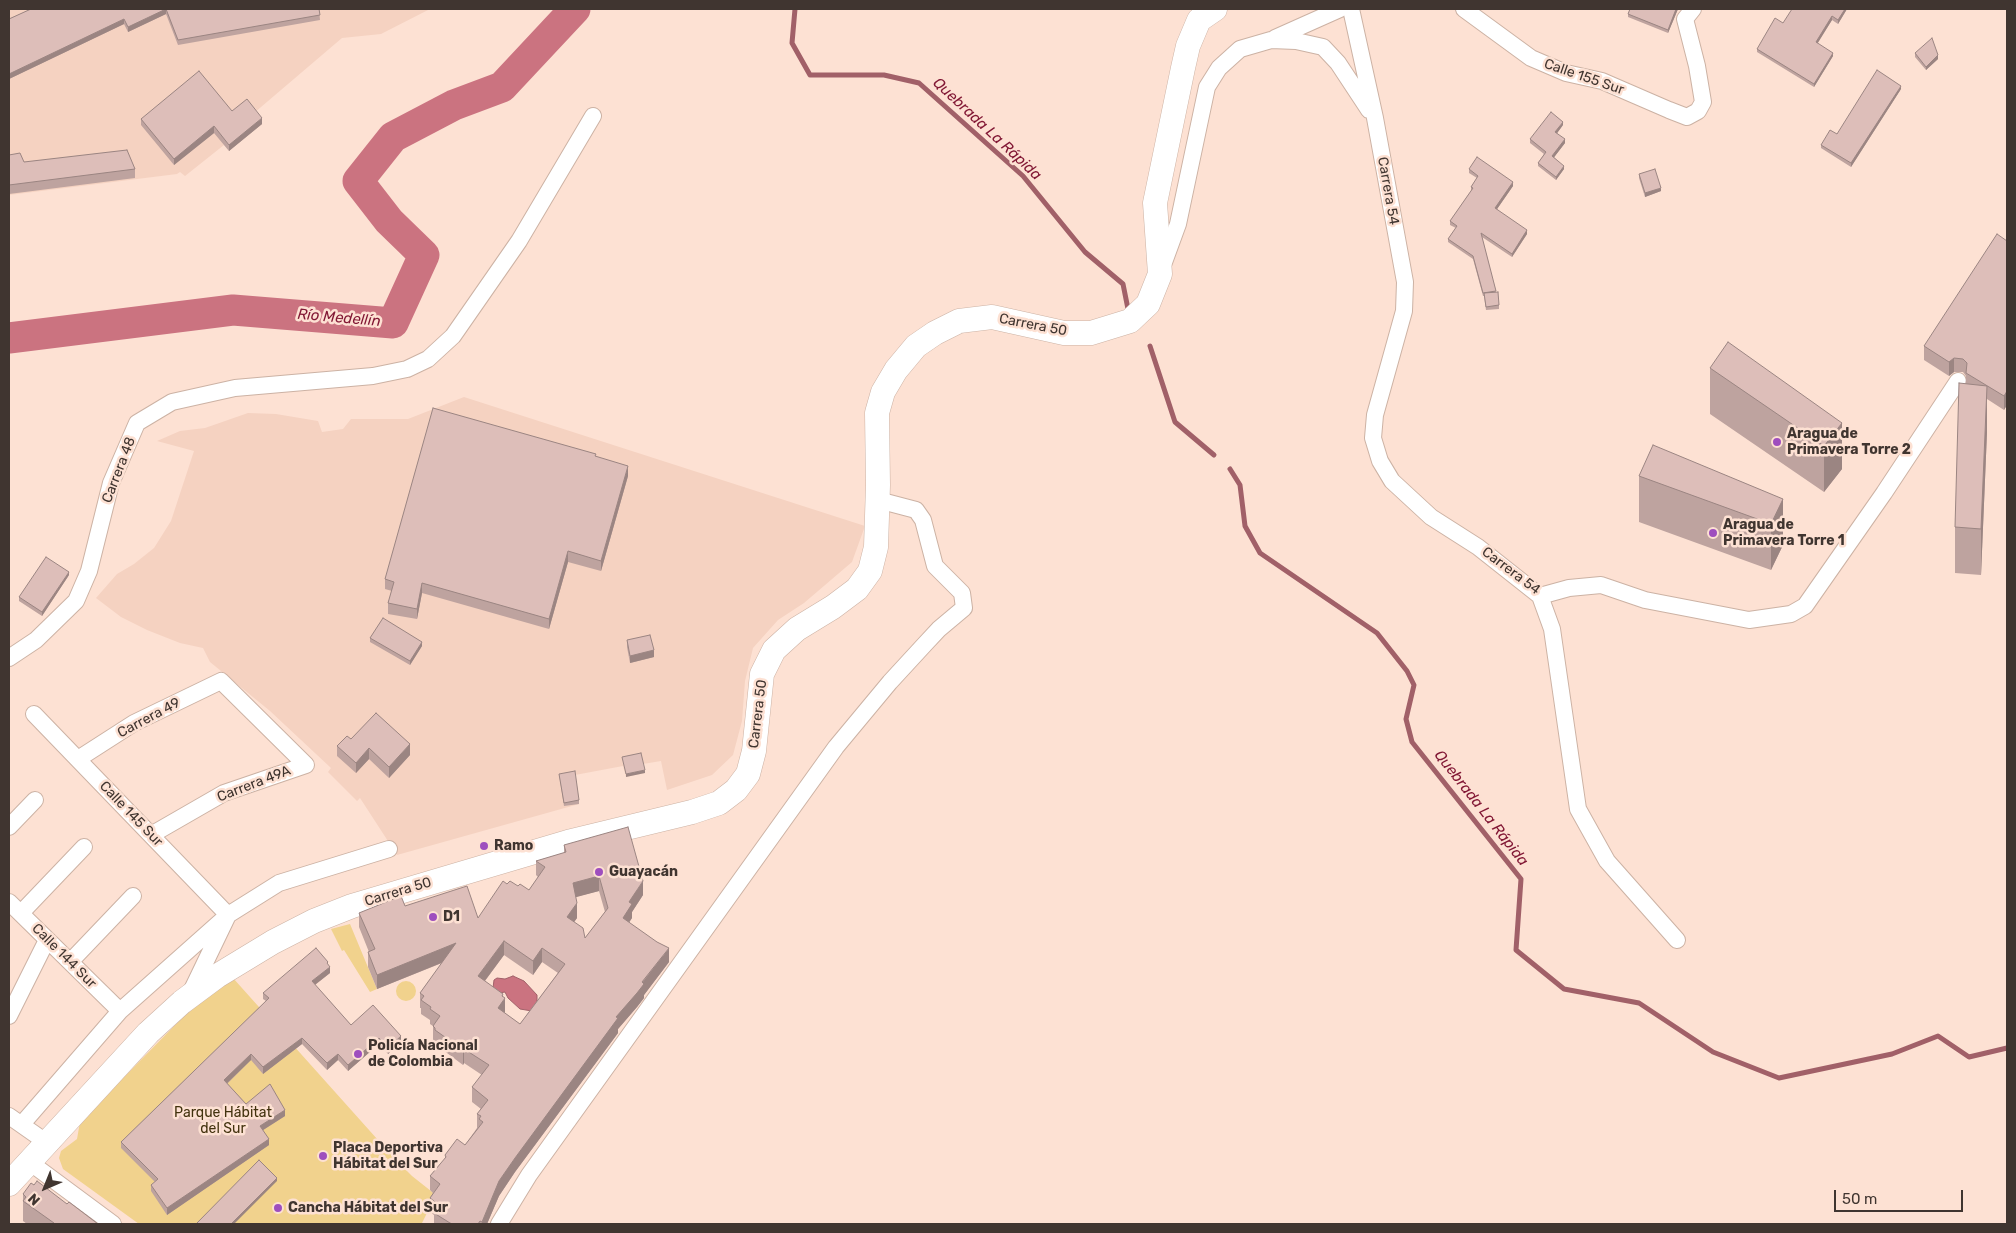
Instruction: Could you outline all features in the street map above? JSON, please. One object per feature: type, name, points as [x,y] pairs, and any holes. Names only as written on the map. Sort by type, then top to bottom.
[{"type":"main road","name":"Carrera 50","points":[[9,1184],[28,1161],[148,1033],[190,994],[273,942],[314,921],[352,906],[559,845],[670,818],[719,803],[736,790],[748,774],[754,751],[762,674],[774,650],[797,629],[857,589],[870,570],[876,547],[878,500],[876,413],[883,392],[896,370],[916,346],[935,333],[959,321],[992,317],[1064,333],[1091,333],[1130,321],[1148,304],[1160,274],[1155,203],[1188,46],[1199,20],[1214,9]]},
{"type":"street","points":[[1271,40],[1340,9]]},
{"type":"street","name":"Carrera 54","points":[[1350,9],[1375,118],[1405,282],[1404,312],[1375,415],[1373,438],[1380,461],[1392,480],[1432,517],[1478,547],[1540,596],[1569,588],[1601,585],[1645,600],[1749,620],[1776,618],[1791,614],[1805,606],[1884,494],[1958,381]]},
{"type":"street","name":"Calle 155 Sur","points":[[1464,9],[1531,58],[1566,73],[1602,81],[1687,117],[1698,111],[1703,102],[1697,66],[1685,19],[1693,9]]},
{"type":"street","name":"Carrera 54","points":[[1160,274],[1178,224],[1207,87],[1219,68],[1240,49],[1271,40],[1296,41],[1322,47],[1338,63],[1375,118]]},
{"type":"street","name":"Carrera 48","points":[[9,658],[36,640],[76,601],[89,570],[111,482],[137,423],[172,402],[235,388],[373,376],[407,369],[428,359],[446,345],[519,241],[593,116]]},
{"type":"street","points":[[499,1224],[529,1175],[836,747],[924,644],[964,608],[962,594],[935,566],[923,520],[916,510],[878,500]]},
{"type":"street","points":[[1540,596],[1552,629],[1578,809],[1607,861],[1677,940]]},
{"type":"street","name":"Carrera 49","points":[[78,759],[134,723],[221,681],[306,765]]},
{"type":"street","name":"Calle 145 Sur","points":[[34,714],[228,915]]},
{"type":"street","name":"Carrera 49A","points":[[151,835],[224,793],[306,765]]},
{"type":"street","points":[[9,827],[35,800]]},
{"type":"street","points":[[15,907],[84,847]]},
{"type":"street","points":[[46,1142],[15,1120],[120,1011],[228,915],[279,883],[389,849]]},
{"type":"street","points":[[70,962],[133,896]]},
{"type":"street","name":"Calle 144 Sur","points":[[15,907],[120,1011]]},
{"type":"street","points":[[190,994],[228,915]]},
{"type":"street","points":[[9,1016],[47,940]]},
{"type":"street","points":[[28,1161],[113,1224]]},
{"type":"shaded area","points":[[9,9],[430,9],[381,34],[342,38],[254,113],[262,124],[229,151],[224,145],[185,176],[180,172],[177,174],[9,195]]},
{"type":"shaded area","name":"Ramo","points":[[464,397],[865,526],[852,562],[804,603],[778,620],[753,648],[745,681],[742,721],[733,755],[712,775],[667,790],[661,761],[643,764],[645,773],[626,777],[623,766],[575,775],[579,804],[397,855],[360,798],[357,801],[328,772],[331,768],[270,711],[210,662],[203,648],[180,643],[147,630],[121,617],[96,598],[117,574],[134,564],[154,548],[171,521],[194,451],[157,441],[180,431],[205,428],[248,413],[276,414],[318,421],[322,432],[343,429],[351,419],[408,419]]},
{"type":"shaded area","points":[[513,976],[524,981],[537,995],[537,1005],[532,1011],[520,1009],[508,998],[505,992],[499,993],[493,988],[494,980],[497,978],[505,979]]},
{"type":"green space","points":[[350,924],[377,989],[370,992],[344,950],[342,951],[331,929]]},
{"type":"green space","name":"Parque Hábitat del Sur","points":[[233,978],[395,1159],[412,1176],[436,1195],[422,1223],[139,1224],[63,1169],[59,1158],[61,1151],[77,1139],[80,1122],[185,1015]]},
{"type":"green space","points":[[406,981],[413,984],[416,991],[413,998],[406,1001],[399,998],[396,991],[399,984]]},
{"type":"building","points":[[31,9],[166,9],[128,27],[124,19],[9,74],[9,19]]},
{"type":"building","points":[[166,9],[319,9],[320,15],[178,40]]},
{"type":"building","points":[[1630,9],[1676,9],[1668,30],[1628,14]]},
{"type":"building","points":[[1792,9],[1845,9],[1838,20],[1832,16],[1816,42],[1833,53],[1814,84],[1757,49],[1775,18],[1783,23]]},
{"type":"building","points":[[1932,38],[1938,55],[1926,67],[1915,53]]},
{"type":"building","points":[[1877,70],[1901,86],[1851,163],[1821,145],[1830,130],[1837,134]]},
{"type":"building","points":[[199,71],[232,111],[247,99],[262,118],[229,145],[214,126],[174,159],[141,119]]},
{"type":"building","points":[[1551,112],[1563,122],[1555,132],[1565,139],[1552,156],[1564,166],[1556,177],[1538,163],[1546,152],[1530,139]]},
{"type":"building","points":[[127,150],[135,169],[9,185],[9,155],[20,153],[24,162]]},
{"type":"building","points":[[1477,157],[1513,182],[1495,208],[1527,230],[1512,254],[1481,233],[1496,291],[1483,293],[1473,256],[1448,239],[1457,226],[1450,221],[1473,188],[1471,187],[1478,176],[1469,169]]},
{"type":"building","points":[[1655,169],[1661,188],[1645,193],[1639,174]]},
{"type":"building","points":[[1997,234],[2007,241],[2007,391],[2004,396],[1966,373],[1967,363],[1963,359],[1954,358],[1949,362],[1924,346]]},
{"type":"building","points":[[1498,292],[1499,305],[1486,307],[1484,293]]},
{"type":"building","points":[[1728,342],[1842,423],[1824,446],[1710,368]]},
{"type":"building","points":[[1959,383],[1987,386],[1981,529],[1955,527]]},
{"type":"building","points":[[433,408],[596,454],[595,456],[628,466],[601,561],[568,551],[549,619],[422,583],[417,609],[388,603],[394,582],[385,579]]},
{"type":"building","points":[[1653,445],[1783,499],[1771,524],[1639,476]]},
{"type":"building","points":[[46,557],[69,572],[42,612],[19,597]]},
{"type":"building","points":[[383,618],[422,642],[410,661],[370,638]]},
{"type":"building","points":[[650,635],[654,650],[630,656],[627,640]]},
{"type":"building","points":[[376,713],[410,744],[389,767],[369,748],[356,763],[337,746],[347,736],[351,739]]},
{"type":"building","points":[[641,753],[645,770],[626,774],[622,757]]},
{"type":"building","points":[[575,771],[579,800],[564,803],[559,774]]},
{"type":"building","points":[[628,827],[643,881],[629,902],[632,904],[623,918],[657,942],[669,948],[642,982],[644,984],[616,1017],[618,1018],[499,1181],[482,1222],[480,1221],[478,1224],[453,1224],[434,1213],[439,1205],[430,1198],[440,1184],[430,1176],[446,1157],[445,1155],[457,1139],[465,1145],[483,1122],[479,1119],[481,1116],[477,1114],[488,1100],[472,1087],[489,1065],[463,1050],[435,1030],[433,1026],[440,1016],[421,1000],[424,996],[420,993],[456,943],[377,975],[368,952],[375,949],[359,913],[401,896],[405,906],[467,886],[478,918],[503,881],[507,884],[510,881],[518,886],[520,884],[529,890],[545,867],[536,861],[566,852],[564,845]],"holes":[[[599,876],[608,908],[585,938],[583,928],[567,917],[577,903],[573,883]],[[504,941],[533,961],[542,948],[565,964],[520,1024],[498,1008],[505,998],[502,996],[503,994],[478,976]]]},
{"type":"building","points":[[316,948],[330,967],[312,981],[351,1025],[373,1005],[401,1036],[388,1048],[379,1038],[348,1065],[338,1054],[327,1063],[302,1038],[263,1067],[251,1054],[224,1080],[246,1104],[270,1084],[285,1110],[260,1126],[269,1139],[167,1208],[151,1185],[158,1179],[121,1142],[269,998],[263,993]]},
{"type":"building","points":[[259,1160],[277,1178],[231,1224],[196,1224]]},
{"type":"building","points":[[37,1181],[67,1204],[69,1202],[98,1224],[53,1224],[23,1201],[26,1197],[23,1194],[31,1183],[34,1185]]},
{"type":"waterway","name":"Río Medellín","points":[[9,338],[233,310],[393,323],[424,255],[389,221],[358,181],[393,137],[454,105],[502,87],[575,9]]},
{"type":"waterway","name":"Quebrada La Rápida","points":[[795,9],[792,43],[810,75],[884,75],[919,83],[1023,176],[1085,252],[1123,284],[1128,309]]},
{"type":"waterway","name":"Quebrada La Rápida","points":[[1150,346],[1175,422],[1214,455]]},
{"type":"waterway","name":"Quebrada La Rápida","points":[[1230,469],[1240,485],[1245,526],[1260,553],[1377,633],[1407,671],[1414,685],[1406,719],[1412,742],[1521,879],[1516,950],[1564,989],[1639,1003],[1713,1052],[1779,1078],[1892,1054],[1938,1036],[1969,1057],[2007,1048]]},
{"type":"place","name":"Aragua de Primavera Torre 2","points":[[1777,442]]},
{"type":"place","name":"Aragua de Primavera Torre 1","points":[[1713,533]]},
{"type":"place","name":"Ramo","points":[[484,846]]},
{"type":"place","name":"Guayacán","points":[[599,872]]},
{"type":"place","name":"D1","points":[[433,917]]},
{"type":"place","name":"Policía Nacional de Colombia","points":[[358,1054]]},
{"type":"place","name":"Placa Deportiva Hábitat del Sur","points":[[323,1156]]},
{"type":"place","name":"Cancha Hábitat del Sur","points":[[278,1208]]}]
